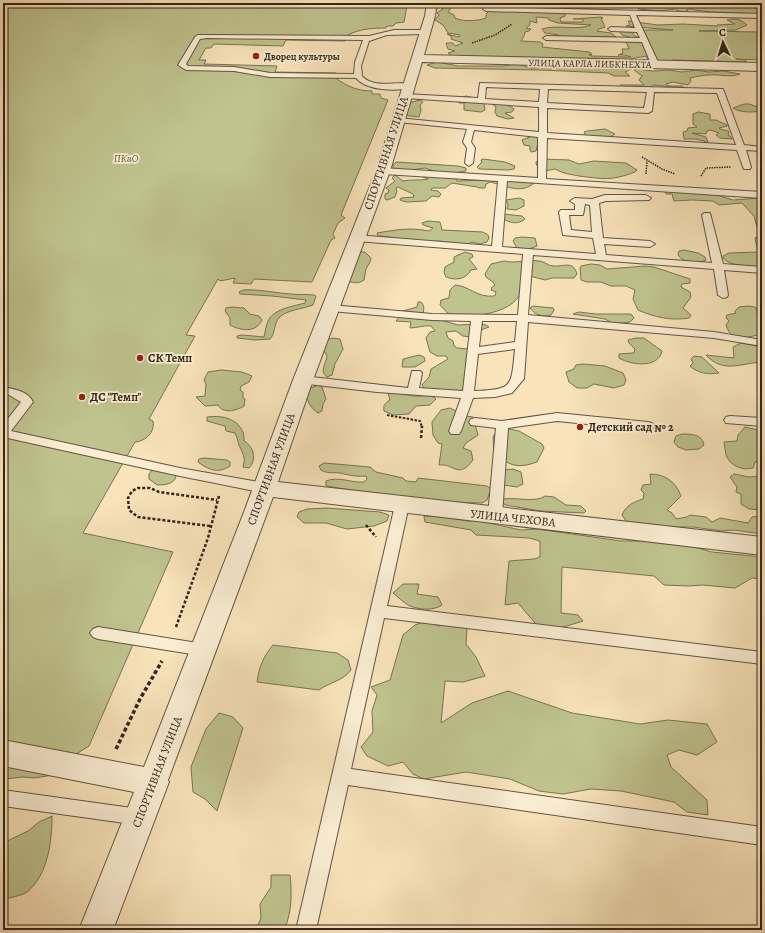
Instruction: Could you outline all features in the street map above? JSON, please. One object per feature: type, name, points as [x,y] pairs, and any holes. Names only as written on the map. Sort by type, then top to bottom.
[{"type":"street","name":"СПОРТИВНАЯ УЛИЦА","points":[[96,930],[204,650],[265,488],[303,380],[383,170],[430,16],[432,3]]},
{"type":"street","name":"УЛИЦА КАРЛА ЛИБКНЕХТА","points":[[417,58],[762,67]]},
{"type":"street","name":"УЛИЦА ЧЕХОВА","points":[[265,488],[762,546]]},
{"type":"street","points":[[3,753],[154,782]]},
{"type":"lane","points":[[486,3],[486,10],[762,16]]},
{"type":"lane","points":[[628,6],[655,64]]},
{"type":"lane","points":[[611,29],[640,30]]},
{"type":"lane","points":[[358,76],[270,75],[234,69],[186,68],[182,65],[198,37],[369,38],[382,33],[424,32]]},
{"type":"lane","points":[[369,38],[366,40],[357,71],[358,79],[364,83],[372,85],[481,101],[648,111],[651,90]]},
{"type":"lane","points":[[546,38],[644,40]]},
{"type":"lane","points":[[481,101],[483,85],[720,91],[747,167]]},
{"type":"lane","points":[[542,180],[544,87]]},
{"type":"lane","points":[[398,120],[543,135],[762,149]]},
{"type":"lane","points":[[469,163],[472,148],[467,142],[471,128]]},
{"type":"lane","points":[[383,170],[762,194]]},
{"type":"lane","points":[[497,249],[503,178]]},
{"type":"lane","points":[[646,198],[604,198],[593,202],[577,201],[580,213],[564,212],[566,233],[650,244]]},
{"type":"lane","points":[[593,202],[595,204],[598,238],[602,257]]},
{"type":"lane","points":[[707,215],[723,295]]},
{"type":"lane","points":[[356,238],[762,270]]},
{"type":"lane","points":[[303,380],[468,395],[483,395],[508,391],[518,379],[528,252]]},
{"type":"lane","points":[[331,308],[432,317],[522,318],[714,335],[762,343]]},
{"type":"lane","points":[[454,431],[468,395],[477,317]]},
{"type":"lane","points":[[473,351],[520,345]]},
{"type":"lane","points":[[413,391],[416,373]]},
{"type":"lane","points":[[3,391],[11,392],[25,398],[26,402],[3,433],[180,472],[265,488]]},
{"type":"lane","points":[[475,422],[502,425],[557,417],[648,426]]},
{"type":"lane","points":[[730,420],[762,422]]},
{"type":"lane","points":[[495,516],[502,425]]},
{"type":"lane","points":[[306,930],[402,505]]},
{"type":"lane","points":[[379,611],[762,658]]},
{"type":"lane","points":[[98,633],[204,650]]},
{"type":"lane","points":[[341,776],[762,836]]},
{"type":"lane","points":[[3,798],[139,817]]},
{"type":"path","points":[[470,44],[495,35],[512,24]]},
{"type":"path","points":[[699,177],[704,173],[706,168],[747,167]]},
{"type":"path","points":[[387,415],[420,421],[422,427],[421,438]]},
{"type":"path","points":[[210,526],[138,517],[129,510],[128,498],[132,491],[138,488],[150,488],[159,492],[217,500]]},
{"type":"green space","name":"ПКиО","points":[[3,3],[411,4],[407,6],[404,22],[396,23],[393,26],[387,26],[386,28],[357,31],[348,35],[345,41],[286,40],[283,46],[214,44],[211,48],[206,48],[199,60],[206,60],[204,64],[277,66],[275,72],[336,73],[337,79],[345,84],[354,88],[372,91],[372,94],[380,94],[381,98],[388,100],[341,215],[345,218],[338,223],[333,234],[335,238],[331,240],[312,282],[254,279],[251,284],[233,283],[235,278],[220,281],[218,279],[186,335],[195,336],[149,419],[153,421],[153,429],[146,438],[135,442],[83,533],[173,552],[89,746],[73,756],[60,774],[34,778],[23,777],[4,779]]},
{"type":"green space","points":[[443,3],[454,3],[448,12],[454,15],[455,18],[470,21],[486,18],[486,14],[489,11],[486,9],[492,7],[486,5],[486,3],[561,3],[566,6],[573,4],[591,5],[589,6],[590,8],[588,10],[553,12],[565,14],[565,16],[560,18],[561,22],[583,22],[583,19],[573,19],[601,17],[603,18],[601,18],[605,27],[597,31],[611,33],[616,37],[561,37],[559,35],[545,33],[542,29],[554,27],[586,27],[591,25],[558,23],[549,20],[548,18],[536,17],[537,23],[530,21],[530,25],[526,28],[531,29],[525,32],[521,41],[540,42],[543,44],[542,47],[589,52],[592,54],[589,55],[592,56],[631,57],[618,55],[623,53],[622,49],[629,49],[626,42],[620,41],[637,39],[622,35],[620,32],[622,31],[631,32],[637,37],[642,37],[640,30],[673,30],[626,26],[630,25],[628,21],[658,25],[683,24],[718,26],[717,25],[735,24],[727,20],[733,19],[743,21],[747,25],[736,30],[699,31],[762,32],[762,60],[736,59],[745,60],[747,62],[673,60],[660,62],[647,59],[647,56],[630,59],[452,56],[448,53],[455,51],[448,49],[446,43],[453,43],[455,46],[463,43],[451,39],[452,37],[447,34],[459,37],[460,35],[448,33],[443,25],[435,20],[439,15],[437,13],[443,9],[441,7]]},
{"type":"green space","points":[[652,3],[682,3],[706,8],[702,4],[691,3],[746,3],[750,4],[744,6],[758,7],[754,3],[762,3],[762,14],[712,12],[687,9],[688,11],[681,12],[675,9],[659,11],[638,9],[642,5],[654,6]]},
{"type":"green space","points":[[437,62],[458,66],[503,66],[518,64],[531,68],[564,66],[624,69],[626,67],[633,68],[625,72],[630,76],[614,76],[608,73],[435,68],[427,65]]},
{"type":"green space","points":[[640,67],[644,70],[653,71],[669,70],[682,72],[696,70],[709,72],[723,71],[740,74],[732,76],[706,75],[690,78],[691,81],[688,85],[673,82],[666,84],[669,86],[683,86],[683,88],[654,85],[649,88],[621,87],[620,85],[644,85],[639,80],[642,76],[634,70]]},
{"type":"green space","points":[[466,96],[478,99],[484,103],[485,110],[481,112],[464,110],[464,103],[459,103],[458,101],[460,98]]},
{"type":"green space","points":[[420,100],[423,102],[420,105],[421,110],[419,117],[403,115],[408,103]]},
{"type":"green space","points":[[492,104],[504,104],[512,107],[514,109],[512,112],[505,113],[514,118],[508,119],[497,116],[495,112],[496,107]]},
{"type":"green space","points":[[744,104],[750,104],[759,108],[759,111],[745,112],[733,108]]},
{"type":"green space","points":[[698,112],[710,114],[710,120],[716,120],[727,125],[719,128],[728,131],[728,135],[732,139],[720,138],[716,135],[719,133],[710,130],[707,131],[706,134],[692,133],[706,137],[708,142],[695,139],[684,139],[683,132],[687,131],[688,128],[697,127],[693,124],[693,114]]},
{"type":"green space","points":[[605,129],[615,134],[605,138],[586,136],[584,132],[587,131]]},
{"type":"green space","points":[[535,135],[539,138],[536,151],[531,152],[530,146],[524,145],[522,140]]},
{"type":"green space","points":[[483,159],[505,162],[515,166],[514,169],[508,170],[479,169],[477,167]]},
{"type":"green space","points":[[542,159],[569,160],[579,164],[594,161],[626,163],[637,170],[620,177],[595,178],[567,174],[555,169],[545,171],[536,164],[536,162]]},
{"type":"green space","points":[[396,162],[458,166],[466,168],[466,171],[454,173],[436,172],[425,168],[403,171],[393,168],[393,165]]},
{"type":"green space","points":[[395,175],[403,181],[428,179],[421,176],[455,176],[457,181],[483,180],[487,178],[534,183],[529,187],[518,189],[490,182],[486,184],[485,188],[452,183],[445,188],[432,188],[431,190],[438,191],[441,194],[439,197],[432,196],[426,201],[406,202],[400,200],[401,198],[414,197],[413,194],[398,187],[396,188],[397,191],[395,197],[387,200],[385,199],[385,194],[388,193],[389,190],[386,188],[395,181],[392,178]]},
{"type":"green space","points":[[665,191],[710,193],[733,200],[762,198],[762,229],[757,227],[754,216],[742,203],[719,205],[713,201],[674,201],[672,194],[666,194]]},
{"type":"green space","points":[[519,198],[524,200],[524,206],[516,210],[507,209],[508,205],[506,200]]},
{"type":"green space","points":[[503,214],[522,216],[525,219],[516,223],[511,222],[502,218]]},
{"type":"green space","points":[[428,221],[440,222],[442,230],[483,232],[488,235],[489,238],[487,242],[480,244],[472,242],[467,245],[450,244],[440,241],[425,242],[395,239],[378,236],[377,233],[409,229],[429,231],[433,228],[423,225],[422,223]]},
{"type":"green space","points":[[761,235],[762,267],[736,265],[723,258],[723,256],[729,253],[758,252],[755,238]]},
{"type":"green space","points":[[515,238],[535,238],[537,246],[529,249],[517,248],[513,241]]},
{"type":"green space","points":[[684,250],[698,253],[705,257],[706,260],[695,262],[683,260],[678,255],[679,251]]},
{"type":"green space","points":[[365,252],[371,258],[366,269],[364,280],[356,283],[347,281],[357,253]]},
{"type":"green space","points":[[465,252],[472,254],[473,257],[469,259],[477,269],[471,270],[464,277],[457,279],[446,277],[444,272],[445,267],[454,262],[454,257]]},
{"type":"green space","points":[[504,261],[541,261],[551,266],[568,265],[573,267],[577,274],[574,278],[552,278],[545,280],[526,275],[522,292],[519,296],[507,307],[498,311],[479,315],[460,316],[452,315],[440,305],[441,300],[449,298],[450,290],[455,285],[465,287],[478,294],[495,296],[496,292],[491,290],[495,285],[486,277],[485,274],[491,264]]},
{"type":"green space","points":[[591,264],[600,265],[607,269],[645,266],[654,267],[690,279],[690,283],[682,284],[681,287],[690,292],[691,297],[683,308],[691,315],[689,318],[669,319],[650,315],[638,310],[633,299],[635,290],[626,286],[611,286],[601,282],[587,282],[581,280],[581,266]]},
{"type":"green space","points":[[243,290],[316,296],[313,305],[281,316],[277,321],[273,335],[270,339],[255,340],[237,338],[237,336],[264,337],[268,321],[274,314],[284,309],[305,303],[306,300],[240,294],[239,292]]},
{"type":"green space","points":[[418,302],[421,302],[424,306],[424,319],[437,319],[458,325],[481,324],[489,327],[475,332],[471,337],[463,336],[456,331],[446,332],[448,338],[453,341],[454,346],[457,348],[468,349],[466,371],[469,384],[460,392],[426,390],[422,385],[429,377],[431,369],[448,359],[446,356],[437,356],[430,352],[426,338],[430,332],[435,331],[431,326],[410,328],[411,322],[396,321],[400,316],[399,312],[417,307]]},
{"type":"green space","points":[[533,306],[553,308],[554,310],[551,315],[542,316],[536,314],[530,308]]},
{"type":"green space","points":[[739,307],[755,307],[756,309],[759,320],[762,323],[762,335],[741,338],[732,335],[726,325],[729,321],[726,318],[727,315],[736,313],[735,311]]},
{"type":"green space","points":[[226,308],[244,308],[250,314],[259,316],[262,320],[256,327],[248,330],[234,327],[230,325],[230,318],[225,311]]},
{"type":"green space","points":[[579,312],[596,314],[631,314],[634,318],[630,322],[614,324],[605,319],[573,314]]},
{"type":"green space","points":[[332,338],[340,339],[343,349],[335,364],[332,375],[327,377],[323,370],[327,356],[322,347],[324,341]]},
{"type":"green space","points":[[644,338],[662,351],[655,361],[637,364],[619,358],[619,354],[634,353],[635,349],[628,340]]},
{"type":"green space","points":[[741,343],[762,347],[762,362],[726,366],[712,361],[706,355],[734,358],[733,347]]},
{"type":"green space","points":[[419,355],[424,357],[425,361],[415,367],[402,367],[403,359]]},
{"type":"green space","points":[[694,356],[702,357],[719,373],[703,373],[690,366],[693,363],[691,359]]},
{"type":"green space","points":[[583,364],[605,366],[623,373],[626,380],[624,385],[614,388],[594,384],[587,388],[577,388],[569,382],[566,372],[574,369],[576,365]]},
{"type":"green space","points":[[221,370],[242,372],[252,376],[249,382],[241,386],[240,390],[243,392],[243,398],[245,399],[244,406],[226,411],[218,405],[205,406],[196,397],[205,396],[206,384],[204,380],[208,372]]},
{"type":"green space","points":[[318,385],[322,387],[326,399],[323,404],[322,411],[318,413],[309,403],[306,390]]},
{"type":"green space","points":[[392,391],[412,396],[431,396],[436,399],[430,405],[416,406],[409,414],[393,415],[384,411],[385,404],[390,400],[388,393]]},
{"type":"green space","points":[[450,408],[466,416],[473,417],[478,435],[466,443],[463,448],[471,451],[473,460],[468,466],[460,470],[449,466],[439,465],[442,444],[438,443],[433,435],[432,422],[441,410]]},
{"type":"green space","points":[[207,417],[228,418],[237,423],[243,433],[244,441],[250,446],[253,453],[253,461],[249,468],[243,467],[244,456],[235,433],[226,431],[225,426],[207,421]]},
{"type":"green space","points":[[745,427],[762,431],[762,462],[755,462],[753,468],[749,469],[737,467],[730,462],[726,455],[724,442],[737,441],[738,435]]},
{"type":"green space","points":[[509,429],[519,431],[542,444],[544,448],[537,462],[519,466],[514,465],[504,460],[494,452],[493,437],[496,432]]},
{"type":"green space","points":[[682,434],[699,437],[703,441],[704,445],[699,449],[686,450],[678,447],[674,442],[676,436]]},
{"type":"green space","points":[[199,459],[227,460],[230,462],[230,466],[221,470],[210,469],[198,462]]},
{"type":"green space","points":[[324,463],[370,467],[376,472],[403,478],[406,481],[416,482],[418,478],[487,486],[491,489],[487,500],[482,503],[449,502],[358,491],[326,486],[326,481],[340,479],[364,482],[367,479],[366,476],[326,472],[321,470],[319,466]]},
{"type":"green space","points":[[513,469],[521,472],[523,484],[517,487],[503,485],[504,470]]},
{"type":"green space","points":[[152,470],[176,473],[175,480],[164,485],[157,485],[149,479],[149,474]]},
{"type":"green space","points":[[650,474],[665,477],[673,483],[679,491],[681,496],[667,510],[672,513],[676,519],[690,515],[706,517],[712,522],[720,518],[748,523],[752,517],[762,516],[762,534],[734,530],[722,531],[693,527],[667,527],[627,522],[622,515],[628,506],[643,499],[644,493],[641,490],[643,485],[651,484]]},
{"type":"green space","points":[[734,474],[749,477],[762,476],[762,510],[749,509],[741,504],[741,494],[736,492],[737,487],[730,477]]},
{"type":"green space","points":[[545,496],[554,497],[566,505],[581,506],[586,511],[584,513],[541,511],[505,505],[503,502],[503,499],[536,499]]},
{"type":"green space","points":[[327,508],[380,512],[389,515],[387,521],[374,526],[347,529],[326,523],[304,523],[297,517],[299,512],[307,509]]},
{"type":"green space","points":[[424,516],[480,521],[521,530],[537,529],[621,541],[651,541],[687,545],[712,552],[762,557],[762,579],[752,578],[735,588],[702,585],[664,585],[654,576],[562,567],[561,613],[578,615],[583,621],[547,632],[535,623],[518,603],[505,605],[509,561],[534,559],[540,557],[540,541],[529,538],[476,535],[471,530],[425,522]]},
{"type":"green space","points":[[403,584],[419,584],[417,594],[438,597],[442,605],[435,608],[425,609],[408,605],[393,593]]},
{"type":"green space","points":[[426,621],[439,626],[462,621],[467,628],[466,644],[476,657],[485,676],[463,682],[445,681],[441,723],[472,703],[508,691],[572,713],[640,724],[668,720],[707,724],[717,742],[697,755],[679,750],[667,755],[671,767],[707,800],[708,815],[687,812],[674,802],[621,791],[591,789],[563,794],[539,791],[510,779],[466,772],[424,779],[413,774],[403,762],[388,766],[367,756],[361,747],[373,732],[372,711],[377,695],[371,687],[390,680],[403,635],[415,625]]},
{"type":"green space","points":[[273,645],[337,653],[348,660],[351,670],[344,677],[319,690],[257,682],[262,662]]},
{"type":"green space","points":[[219,713],[233,717],[243,728],[217,811],[205,799],[193,792],[191,767],[206,729]]},
{"type":"green space","points":[[52,816],[50,847],[40,876],[27,892],[22,895],[3,900],[3,843],[28,831],[39,822]]},
{"type":"green space","points":[[271,875],[290,875],[291,896],[289,917],[284,930],[256,930],[261,918],[260,904],[271,887]]},
{"type":"place","name":"Дворец культуры","points":[[256,56]]},
{"type":"place","name":"СК Темп","points":[[140,358]]},
{"type":"place","name":"ДС \"Темп\"","points":[[82,397]]},
{"type":"place","name":"Детский сад № 2","points":[[580,427]]}]
